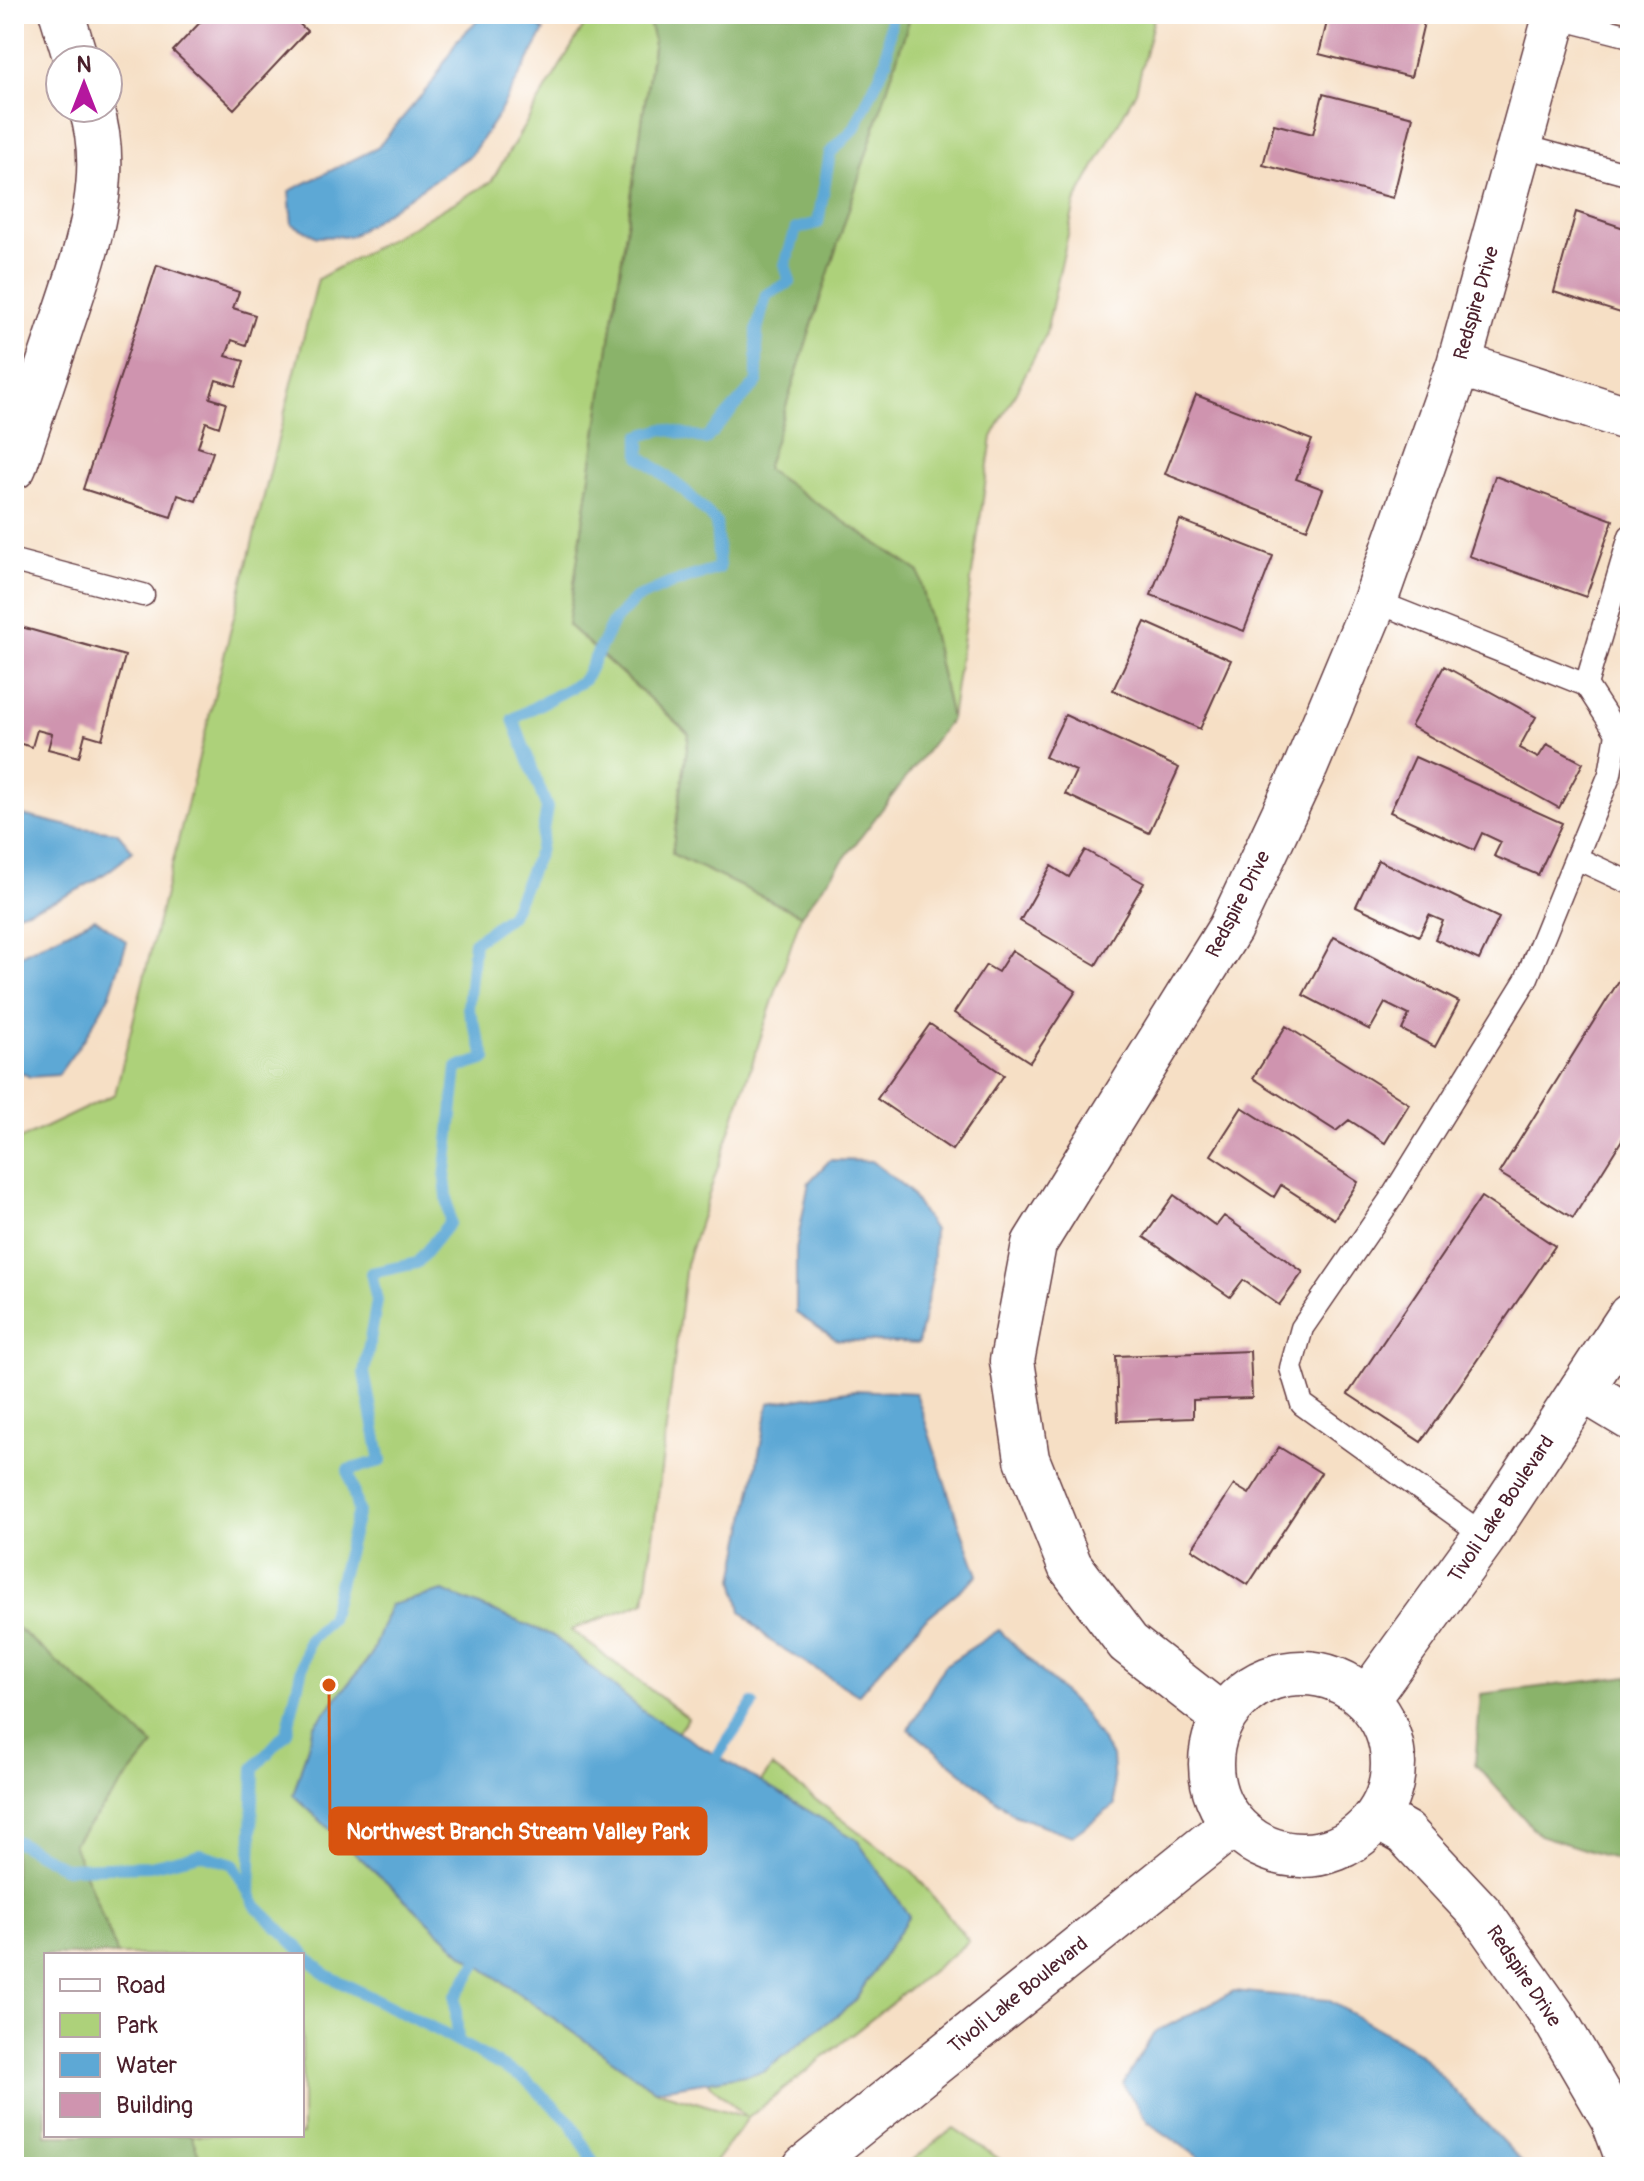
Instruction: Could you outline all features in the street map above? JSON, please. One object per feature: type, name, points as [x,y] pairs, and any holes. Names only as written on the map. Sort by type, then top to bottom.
[{"type":"street","points":[[62,14],[71,44]]},
{"type":"street","name":"Redspire Drive","points":[[1223,1717],[1128,1643],[1070,1566],[1027,1459],[1012,1361],[1034,1244],[1230,928],[1306,766],[1375,601],[1459,364],[1555,16]]},
{"type":"street","points":[[14,467],[90,239],[98,190],[96,124]]},
{"type":"street","points":[[1459,364],[1630,419]]},
{"type":"street","name":"Tivoli Lake Boulevard","points":[[1367,1699],[1485,1536],[1630,1316]]},
{"type":"street","points":[[1582,1389],[1630,1418]]},
{"type":"street","points":[[1290,1673],[1318,1674],[1344,1683],[1367,1699],[1382,1719],[1392,1743],[1394,1768],[1389,1794],[1377,1817],[1358,1837],[1334,1850],[1306,1856],[1279,1853],[1253,1842],[1233,1824],[1217,1799],[1211,1772],[1212,1744],[1223,1717],[1240,1696],[1264,1681],[1290,1673]]},
{"type":"street","name":"Redspire Drive","points":[[1377,1817],[1405,1833],[1481,1914],[1553,2016],[1613,2119],[1630,2165]]},
{"type":"street","name":"Tivoli Lake Boulevard","points":[[805,2167],[1233,1824]]},
{"type":"lane","points":[[1555,16],[1630,36]]},
{"type":"lane","points":[[1520,145],[1630,175]]},
{"type":"lane","points":[[1586,685],[1630,536]]},
{"type":"lane","points":[[14,561],[143,595]]},
{"type":"lane","points":[[1375,601],[1586,685],[1617,733],[1610,774],[1526,980],[1392,1197],[1302,1328],[1291,1368],[1302,1404],[1485,1536]]},
{"type":"lane","points":[[1576,858],[1630,883]]},
{"type":"green space","points":[[591,14],[647,14],[654,41],[568,625],[689,734],[672,854],[801,915],[686,1264],[645,1602],[571,1630],[688,1718],[643,1779],[720,1837],[772,1767],[914,1873],[969,1941],[748,2118],[711,2167],[14,2167],[14,1135],[21,1139],[115,1094],[318,279],[491,182]],"holes":[[[648,2029],[746,2117],[655,2090],[618,2063]]]},
{"type":"green space","points":[[647,14],[911,14],[766,469],[919,572],[951,719],[801,915],[672,854],[689,734],[568,625],[654,41]]},
{"type":"green space","points":[[911,14],[1155,14],[1136,91],[1075,203],[1045,337],[992,437],[951,719],[919,572],[765,470]]},
{"type":"green space","points":[[14,1625],[154,1745],[73,1844],[117,1953],[44,1953],[44,2137],[192,2137],[204,2167],[14,2167]]},
{"type":"green space","points":[[1630,1676],[1630,1864],[1539,1835],[1475,1764],[1481,1694]]},
{"type":"green space","points":[[954,2128],[1011,2167],[905,2166]]},
{"type":"water","points":[[484,14],[525,14],[544,31],[498,115],[471,155],[351,236],[317,237],[292,224],[289,191],[377,148],[432,83],[458,39]]},
{"type":"water","points":[[14,813],[73,827],[117,832],[133,851],[107,873],[78,890],[14,914]]},
{"type":"water","points":[[95,918],[127,942],[110,994],[86,1036],[58,1075],[30,1077],[14,1069],[14,958]]},
{"type":"water","points":[[830,1160],[872,1161],[908,1190],[934,1230],[932,1278],[918,1344],[837,1340],[796,1313],[796,1249],[809,1182]]},
{"type":"water","points":[[854,1390],[916,1393],[978,1575],[921,1623],[858,1695],[769,1640],[741,1611],[734,1579],[769,1403]]},
{"type":"water","points":[[443,1591],[554,1636],[644,1712],[857,1840],[909,1916],[853,2003],[763,2072],[655,2090],[463,1954],[293,1795],[314,1726],[370,1657],[390,1605]]},
{"type":"water","points":[[999,1630],[1081,1710],[1112,1756],[1115,1805],[1072,1836],[1014,1815],[909,1729],[944,1666]]},
{"type":"water","points":[[1234,1991],[1328,2000],[1418,2052],[1527,2167],[1213,2167],[1148,2122],[1123,2084],[1154,2033]]},
{"type":"building","points":[[208,14],[289,14],[307,31],[234,109],[173,51]]},
{"type":"building","points":[[1329,14],[1426,14],[1411,77],[1319,54]]},
{"type":"building","points":[[1323,94],[1413,117],[1393,198],[1263,165],[1274,124],[1313,134]]},
{"type":"building","points":[[1576,212],[1630,230],[1630,316],[1554,292]]},
{"type":"building","points":[[157,265],[239,292],[233,308],[255,315],[246,345],[232,340],[226,356],[244,361],[236,386],[216,380],[210,398],[226,403],[219,427],[206,422],[198,447],[213,452],[196,501],[178,495],[171,517],[83,489]]},
{"type":"building","points":[[1196,395],[1312,440],[1296,479],[1323,489],[1307,529],[1165,474]]},
{"type":"building","points":[[1495,476],[1613,520],[1586,597],[1469,556]]},
{"type":"building","points":[[1180,520],[1273,556],[1244,631],[1151,595]]},
{"type":"building","points":[[1145,622],[1231,660],[1200,729],[1113,690]]},
{"type":"building","points":[[14,625],[125,656],[102,739],[85,734],[79,757],[48,749],[52,734],[37,730],[32,747],[14,742]]},
{"type":"building","points":[[1444,666],[1536,717],[1519,748],[1538,758],[1547,744],[1583,763],[1559,808],[1411,726]]},
{"type":"building","points":[[1065,715],[1179,768],[1149,833],[1065,794],[1076,771],[1045,757]]},
{"type":"building","points":[[1415,757],[1562,823],[1538,875],[1494,856],[1501,842],[1482,833],[1474,850],[1390,812]]},
{"type":"building","points":[[1085,850],[1144,883],[1096,965],[1020,921],[1051,866],[1069,877]]},
{"type":"building","points":[[1378,860],[1499,918],[1479,960],[1435,939],[1443,921],[1429,915],[1419,936],[1356,906]]},
{"type":"building","points":[[1334,937],[1459,1002],[1435,1047],[1402,1030],[1409,1015],[1385,1003],[1370,1030],[1303,995]]},
{"type":"building","points":[[1012,950],[1076,991],[1030,1062],[954,1013],[986,965],[998,972]]},
{"type":"building","points":[[1630,963],[1630,1127],[1573,1218],[1499,1173]]},
{"type":"building","points":[[930,1024],[1004,1075],[952,1150],[877,1099]]},
{"type":"building","points":[[1286,1026],[1409,1104],[1385,1143],[1349,1120],[1336,1131],[1253,1078]]},
{"type":"building","points":[[1242,1107],[1358,1182],[1334,1219],[1281,1185],[1274,1197],[1211,1155]]},
{"type":"building","points":[[1174,1195],[1216,1226],[1224,1216],[1303,1272],[1279,1305],[1243,1280],[1230,1297],[1144,1237]]},
{"type":"building","points":[[1481,1197],[1555,1246],[1421,1442],[1348,1394]]},
{"type":"building","points":[[1250,1351],[1252,1398],[1193,1400],[1193,1418],[1118,1421],[1116,1356]]},
{"type":"building","points":[[1279,1447],[1321,1473],[1248,1585],[1192,1549],[1234,1485],[1249,1494]]},
{"type":"waterway","points":[[250,1894],[254,1768],[287,1732],[308,1641],[330,1619],[358,1511],[348,1470],[381,1461],[364,1373],[377,1301],[371,1273],[417,1263],[450,1222],[445,1179],[457,1068],[486,1059],[468,1008],[474,942],[511,915],[539,852],[547,808],[513,719],[584,680],[613,622],[635,599],[719,568],[716,522],[685,491],[640,456],[640,436],[664,429],[706,439],[757,382],[757,330],[766,295],[790,282],[785,265],[796,229],[818,223],[830,153],[854,129],[886,62],[889,14]]},
{"type":"waterway","points":[[706,1765],[717,1756],[753,1704]]},
{"type":"waterway","points":[[14,1840],[65,1868],[150,1866],[201,1854],[233,1864],[256,1906],[304,1953]]},
{"type":"waterway","points":[[458,2042],[455,1997],[485,1951]]},
{"type":"waterway","points":[[304,1953],[326,1975],[429,2026],[525,2079],[571,2123],[596,2167]]},
{"type":"place","name":"Northwest Branch Stream Valley Park","points":[[329,1685]]}]
